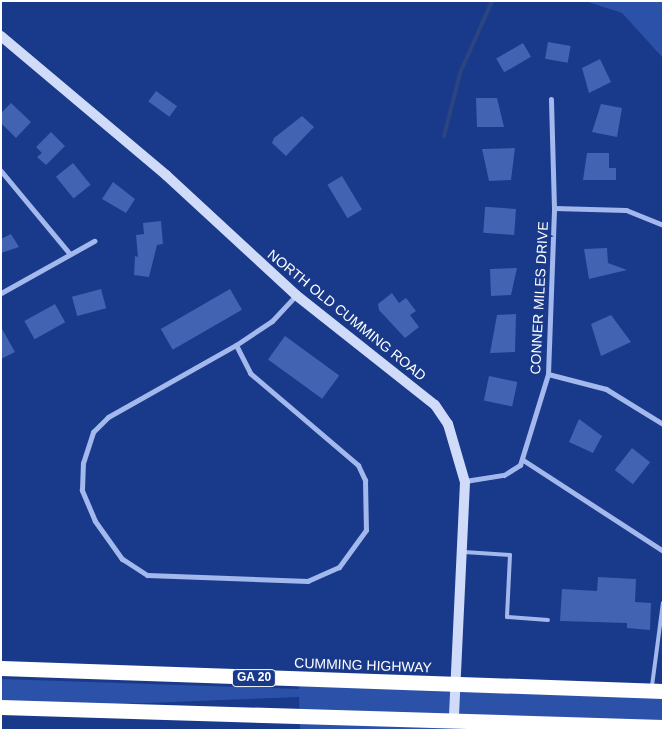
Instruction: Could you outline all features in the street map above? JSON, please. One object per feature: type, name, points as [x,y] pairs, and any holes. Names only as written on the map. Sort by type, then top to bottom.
[{"type":"highway","name":"CUMMING HIGHWAY","points":[[1,668],[657,691]]},
{"type":"highway","points":[[1,707],[454,718],[663,727]]},
{"type":"street","name":"NORTH OLD CUMMING ROAD","points":[[1,36],[166,175],[296,295],[435,404],[455,436],[464,482],[454,718]]},
{"type":"street","name":"CONNER MILES DRIVE","points":[[523,460],[548,374],[554,208],[551,99]]},
{"type":"street","points":[[1,171],[70,254]]},
{"type":"street","points":[[554,208],[626,210],[663,225]]},
{"type":"street","points":[[1,293],[94,241]]},
{"type":"street","points":[[236,345],[250,373],[358,465],[365,480],[366,530],[339,567],[308,581],[147,575],[122,560],[95,521],[82,490],[93,432],[108,417],[236,345],[272,321],[296,295]]},
{"type":"street","points":[[548,374],[606,389],[663,424]]},
{"type":"street","points":[[464,482],[504,475],[523,460],[663,551]]},
{"type":"lane","points":[[462,552],[510,555],[508,618],[548,620]]},
{"type":"lane","points":[[657,691],[656,627],[663,603]]},
{"type":"shaded area","points":[[585,1],[663,1],[663,58],[622,13]]},
{"type":"shaded area","points":[[300,674],[663,688],[663,730],[300,730],[299,697],[95,705],[1,701],[1,679],[299,689]]},
{"type":"building","points":[[548,42],[571,46],[568,63],[545,59]]},
{"type":"building","points":[[523,43],[531,57],[504,72],[496,58]]},
{"type":"building","points":[[600,59],[611,82],[589,93],[582,68]]},
{"type":"building","points":[[156,91],[177,106],[169,117],[148,102]]},
{"type":"building","points":[[476,98],[497,98],[504,127],[477,127]]},
{"type":"building","points":[[11,103],[31,122],[16,138],[1,123],[1,113]]},
{"type":"building","points":[[601,104],[622,108],[617,137],[592,132]]},
{"type":"building","points":[[302,116],[314,127],[286,156],[272,143],[274,138]]},
{"type":"building","points":[[51,132],[65,146],[46,165],[37,157],[42,153],[36,147]]},
{"type":"building","points":[[515,148],[511,180],[489,181],[482,149]]},
{"type":"building","points":[[587,153],[609,153],[609,168],[616,168],[616,180],[583,180]]},
{"type":"building","points":[[73,163],[91,185],[74,199],[56,177]]},
{"type":"building","points":[[342,176],[362,209],[348,218],[327,185]]},
{"type":"building","points":[[113,182],[135,199],[126,213],[102,199]]},
{"type":"building","points":[[485,207],[516,209],[514,235],[483,233]]},
{"type":"building","points":[[161,221],[163,244],[157,245],[149,277],[134,275],[135,256],[138,257],[136,235],[144,234],[143,223]]},
{"type":"building","points":[[11,234],[19,247],[1,253],[1,239]]},
{"type":"building","points":[[607,248],[608,263],[627,270],[589,279],[584,249]]},
{"type":"building","points":[[517,268],[511,295],[491,296],[490,269]]},
{"type":"building","points":[[101,289],[106,308],[77,316],[72,297]]},
{"type":"building","points":[[230,289],[242,310],[173,350],[161,329]]},
{"type":"building","points":[[392,293],[399,303],[406,298],[416,311],[410,315],[419,327],[405,338],[379,310],[378,304]]},
{"type":"building","points":[[55,304],[65,322],[35,339],[24,321]]},
{"type":"building","points":[[516,314],[515,352],[490,353],[497,315]]},
{"type":"building","points":[[611,315],[631,342],[601,356],[591,324]]},
{"type":"building","points":[[1,327],[15,352],[1,359]]},
{"type":"building","points":[[285,336],[339,375],[322,399],[268,359]]},
{"type":"building","points":[[489,376],[517,382],[512,406],[484,400]]},
{"type":"building","points":[[579,419],[602,436],[593,453],[569,442]]},
{"type":"building","points":[[632,448],[650,462],[633,484],[615,470]]},
{"type":"building","points":[[598,577],[636,579],[635,602],[651,603],[650,630],[627,628],[627,623],[560,621],[562,589],[597,591]]},
{"type":"waterway","points":[[444,136],[460,73],[492,1]]}]
